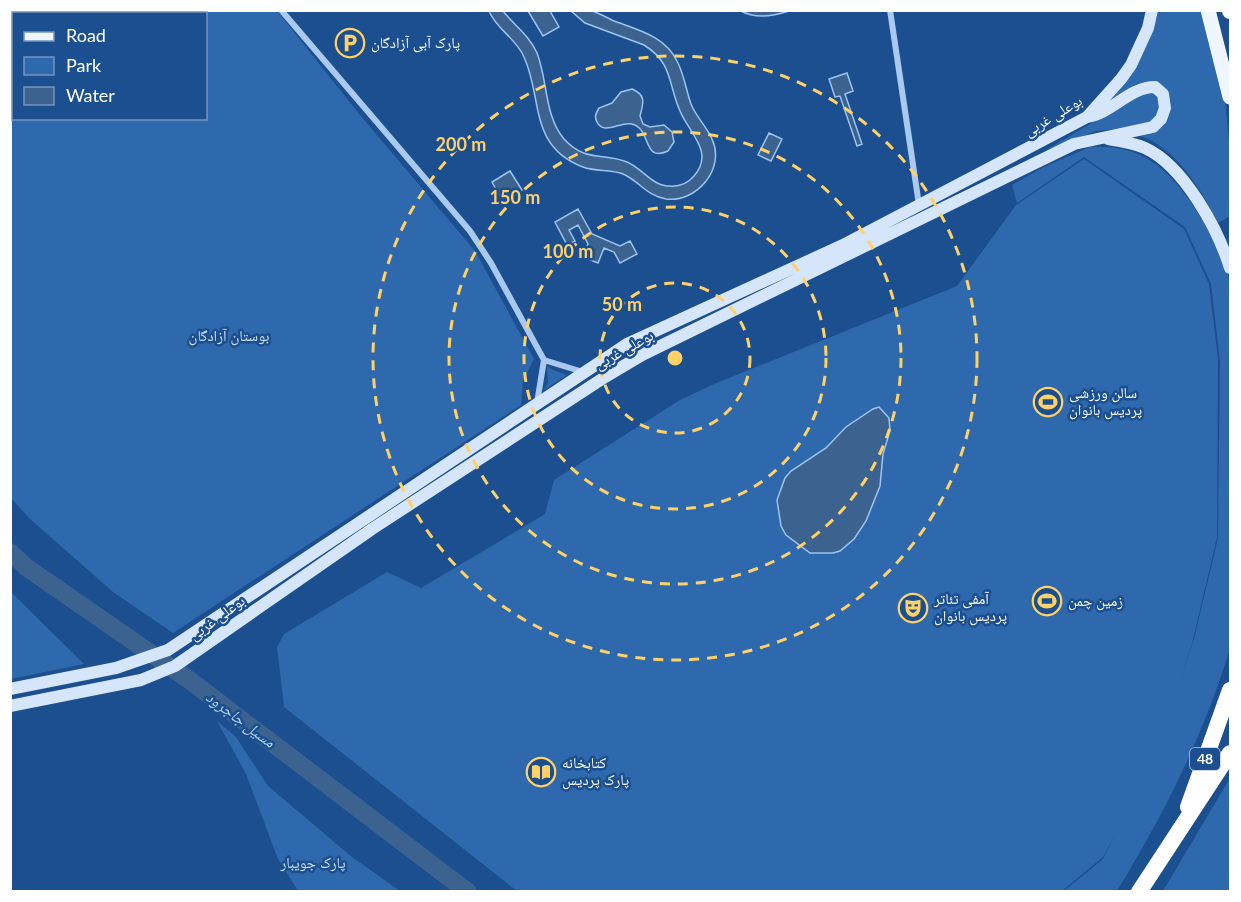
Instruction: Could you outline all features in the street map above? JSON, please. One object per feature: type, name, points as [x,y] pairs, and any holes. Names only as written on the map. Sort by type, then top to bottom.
[{"type":"highway","name":"48","points":[[1181,828],[1230,690]]},
{"type":"highway","points":[[1139,891],[1230,753]]},
{"type":"main road","name":"بوعلی غربی","points":[[10,689],[117,668],[178,645],[627,344],[843,244],[1086,117],[1116,86],[1131,65],[1148,28],[1152,10]]},
{"type":"main road","points":[[1208,10],[1230,97]]},
{"type":"main road","points":[[1086,117],[1105,111],[1143,87],[1155,87],[1163,94],[1166,101],[1164,115],[1153,127],[1101,138]]},
{"type":"main road","name":"بوعلی غربی","points":[[10,706],[141,680],[175,666],[372,529],[642,355],[1074,144],[1101,138],[1144,148],[1159,157],[1188,188],[1215,226],[1230,268]]},
{"type":"street","points":[[281,10],[470,231],[491,263],[544,360],[537,404]]},
{"type":"street","points":[[890,10],[919,206]]},
{"type":"street","points":[[544,360],[584,372]]},
{"type":"green space","name":"بوستان آزادگان","points":[[11,10],[277,11],[360,115],[475,251],[534,359],[523,381],[521,405],[173,633],[113,592],[30,519],[11,498]]},
{"type":"green space","points":[[1158,11],[1204,11],[1224,88],[1230,152],[1230,216],[1218,223],[1187,172],[1166,150],[1140,136],[1157,128],[1169,114],[1171,102],[1162,86],[1144,82],[1132,86],[1101,109]]},
{"type":"green space","points":[[1146,91],[1157,94],[1160,108],[1154,120],[1141,126],[1096,131],[1046,150]]},
{"type":"green space","points":[[1090,147],[1118,148],[1138,154],[1158,166],[1172,179],[1185,194],[1208,230],[1230,282],[1230,648],[1195,743],[1167,803],[1117,891],[1064,891],[1103,859],[1115,835],[1103,857],[1062,891],[517,891],[284,707],[277,647],[284,634],[387,572],[421,588],[545,514],[554,480],[680,400],[714,384],[957,286],[1016,205],[1084,159],[1184,229],[1209,284],[1218,359],[1217,537],[1192,644],[1178,688],[1194,639],[1218,538],[1220,361],[1211,284],[1185,227],[1084,157],[1017,203],[1012,185],[1042,168]]},
{"type":"green space","points":[[547,366],[567,375],[544,390],[548,382]]},
{"type":"green space","points":[[11,592],[84,664],[11,679]]},
{"type":"green space","name":"پارک جویبار","points":[[217,721],[236,737],[268,786],[352,857],[400,891],[298,891],[278,859],[246,774]]},
{"type":"green space","points":[[1230,778],[1230,891],[1163,891]]},
{"type":"water","points":[[489,11],[503,11],[534,47],[553,119],[564,139],[580,151],[627,162],[657,183],[673,186],[683,184],[692,178],[700,167],[702,159],[698,143],[680,111],[665,67],[660,59],[644,45],[585,23],[571,11],[595,12],[650,35],[665,45],[672,52],[679,66],[693,109],[712,139],[715,162],[706,182],[688,196],[666,199],[648,192],[623,174],[588,169],[565,158],[553,147],[545,134],[524,57]]},
{"type":"water","points":[[528,11],[550,11],[559,27],[543,36]]},
{"type":"water","points":[[741,11],[789,11],[765,16],[746,14]]},
{"type":"water","points":[[847,73],[853,91],[845,94],[862,144],[857,146],[840,96],[835,97],[829,79]]},
{"type":"water","points":[[632,89],[642,97],[640,116],[643,124],[650,127],[664,125],[672,132],[674,142],[668,151],[654,153],[642,132],[632,124],[604,128],[597,122],[596,115],[599,108],[612,103],[621,92]]},
{"type":"water","points":[[769,133],[782,139],[771,161],[758,155]]},
{"type":"water","points":[[510,171],[522,190],[503,202],[492,182]]},
{"type":"water","points":[[578,209],[592,234],[620,246],[630,241],[637,254],[620,263],[614,252],[604,248],[598,263],[583,257],[588,244],[578,225],[569,230],[575,241],[567,245],[555,222]]},
{"type":"water","points":[[879,407],[889,418],[890,431],[883,454],[880,486],[866,521],[854,539],[840,551],[810,553],[786,535],[781,526],[777,500],[785,478],[791,471],[826,448],[846,427]]},
{"type":"waterway","name":"مسیل جاجرود","points":[[10,552],[26,567],[192,682],[468,892]]},
{"type":"place","name":"پارک آبی آزادگان","points":[[350,43]]},
{"type":"place","name":"سالن ورزشی پردیس بانوان","points":[[1048,402]]},
{"type":"place","name":"زمین چمن","points":[[1047,601]]},
{"type":"place","name":"آمفی تئاتر پردیس بانوان","points":[[913,608]]},
{"type":"place","name":"کتابخانه پارک پردیس","points":[[541,772]]}]
